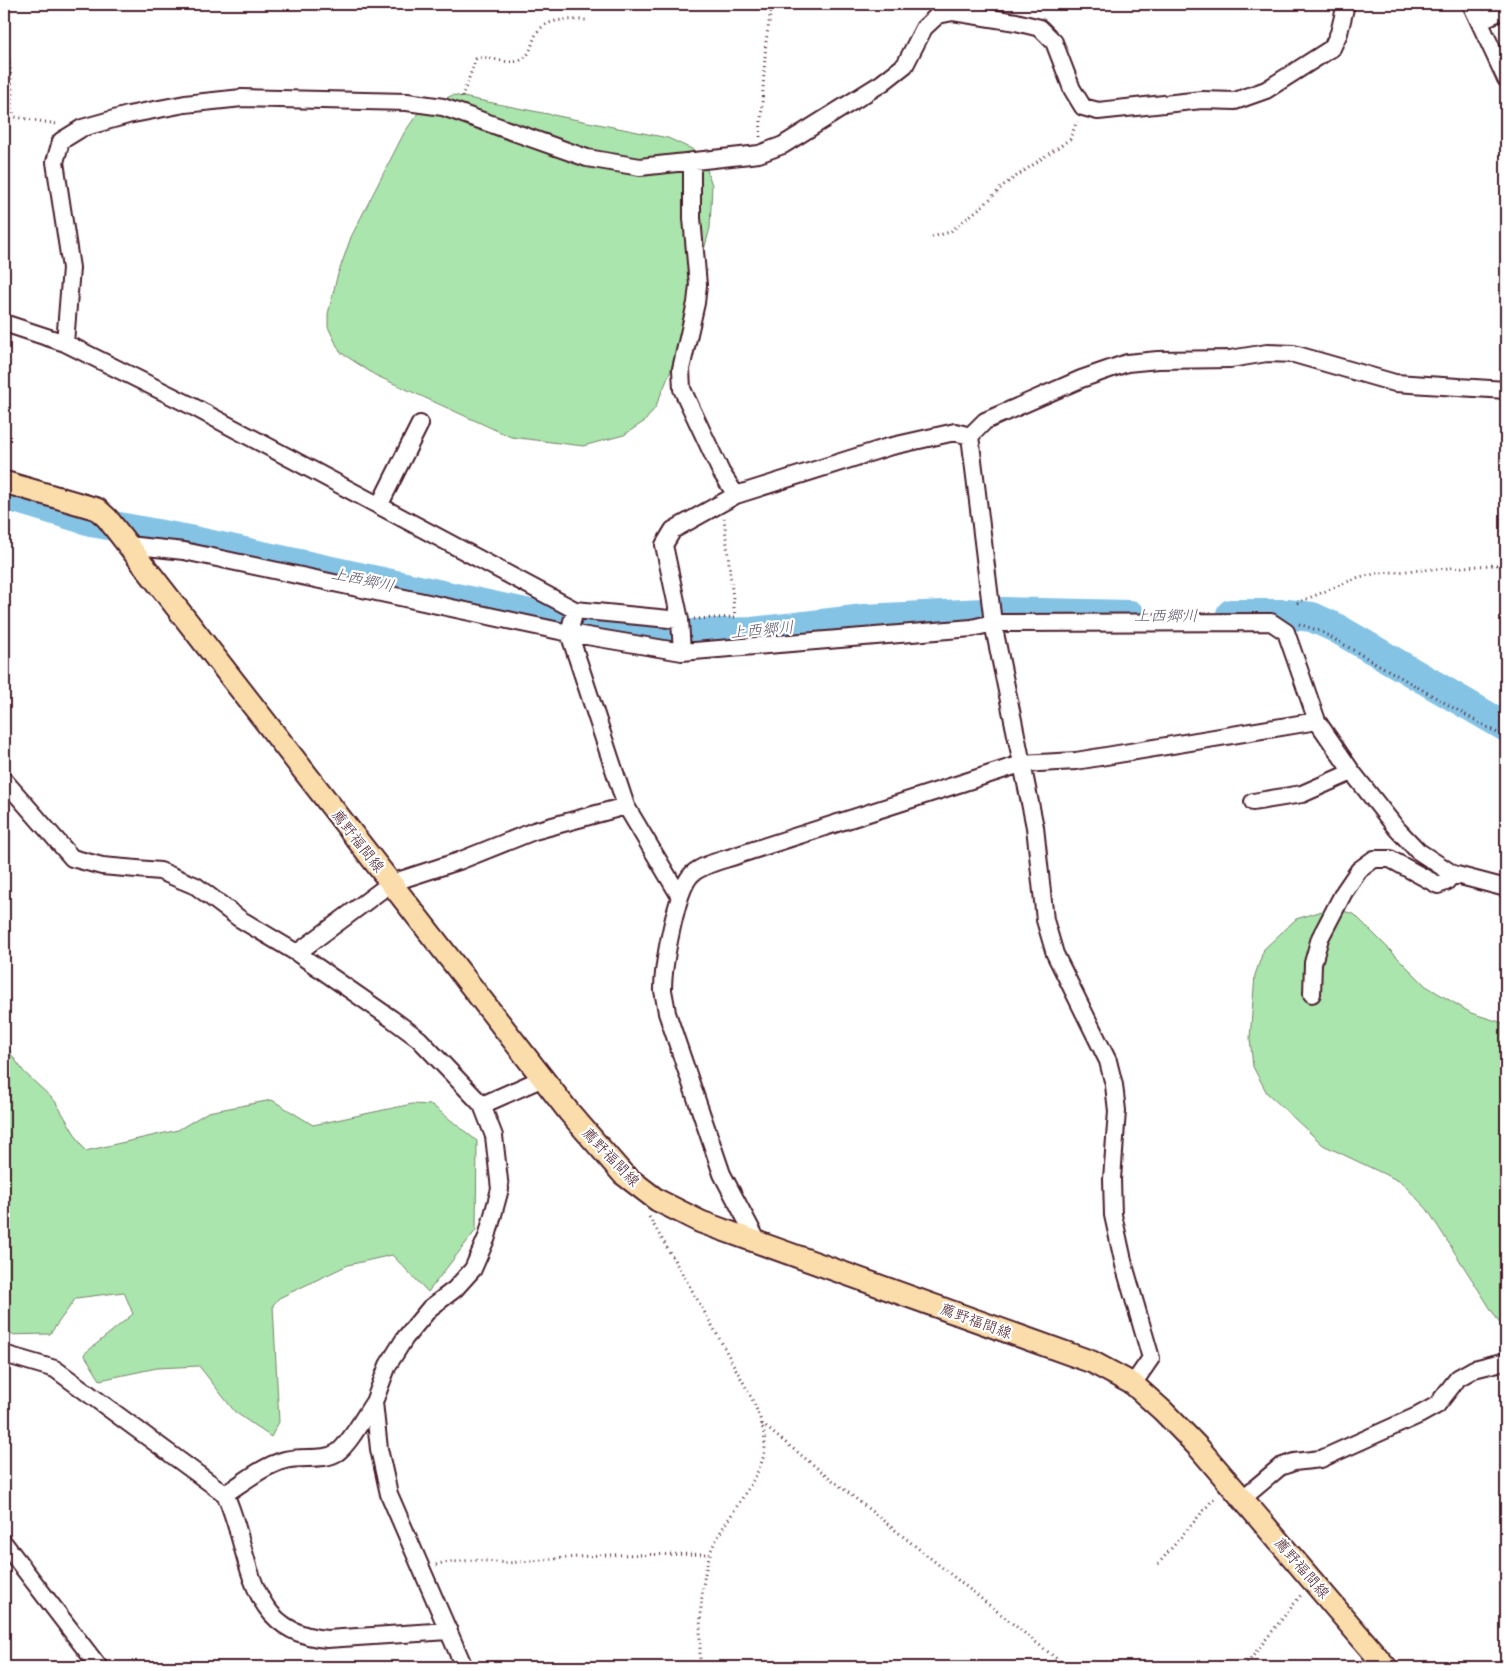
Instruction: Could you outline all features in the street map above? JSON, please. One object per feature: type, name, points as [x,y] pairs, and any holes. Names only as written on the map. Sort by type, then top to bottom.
[{"type":"main road","name":"薦野福間線","points":[[4,482],[97,509],[107,518],[165,596],[248,697],[575,1119],[624,1174],[656,1200],[701,1222],[1092,1362],[1134,1384],[1170,1417],[1386,1667]]},
{"type":"street","points":[[65,343],[72,268],[55,162],[61,141],[82,128],[138,113],[185,104],[242,98],[407,102],[443,107],[587,158],[640,167],[759,154],[783,146],[882,83],[904,65],[924,28],[938,15],[953,12],[1016,22],[1040,28],[1054,42],[1072,89],[1083,107],[1098,111],[1202,100],[1235,101],[1266,90],[1332,48],[1339,33],[1346,4]]},
{"type":"street","points":[[1471,4],[1506,79]]},
{"type":"street","points":[[1479,21],[1506,9]]},
{"type":"street","points":[[692,161],[692,218],[698,285],[696,303],[681,369],[682,389],[721,472],[729,499]]},
{"type":"street","points":[[4,323],[65,343],[190,405],[379,506],[572,622],[681,635]]},
{"type":"street","points":[[970,436],[985,421],[1081,379],[1127,363],[1158,360],[1230,359],[1267,353],[1294,354],[1395,383],[1506,390]]},
{"type":"street","points":[[379,506],[420,424]]},
{"type":"street","points":[[681,635],[664,545],[673,530],[729,499],[888,447],[955,432],[970,436]]},
{"type":"street","points":[[970,436],[993,623],[1021,764],[1036,827],[1045,920],[1055,954],[1108,1061],[1114,1085],[1117,1110],[1112,1179],[1113,1215],[1124,1265],[1151,1358],[1134,1384]]},
{"type":"street","points":[[124,540],[572,622],[681,635],[972,628],[993,623],[1271,622],[1286,632],[1317,721],[1352,772],[1397,829],[1418,852],[1453,874],[1506,888]]},
{"type":"street","points":[[572,622],[626,806],[679,894]]},
{"type":"street","points":[[759,1244],[722,1174],[667,1013],[663,990],[679,894],[691,875],[700,869],[1021,764],[1076,761],[1317,721]]},
{"type":"street","points":[[1253,802],[1302,794],[1352,772]]},
{"type":"street","points":[[4,780],[72,858],[102,866],[160,870],[196,886],[240,919],[297,953],[419,1039],[482,1105],[494,1136],[500,1189],[487,1237],[473,1269],[455,1289],[430,1308],[405,1338],[388,1364],[374,1402],[344,1446],[336,1453],[326,1457],[302,1457],[272,1464],[225,1494]]},
{"type":"street","points":[[297,953],[391,883],[459,861],[534,831],[626,806]]},
{"type":"street","points":[[1312,994],[1313,963],[1320,938],[1344,892],[1359,870],[1374,859],[1390,859],[1438,885],[1446,882],[1453,874]]},
{"type":"street","points":[[482,1105],[543,1078]]},
{"type":"street","points":[[4,1354],[55,1369],[225,1494],[235,1515],[257,1594],[270,1613],[286,1628],[310,1638],[327,1639],[449,1631]]},
{"type":"street","points":[[1242,1499],[1280,1467],[1294,1462],[1321,1459],[1420,1415],[1437,1405],[1458,1378],[1474,1369],[1506,1361]]},
{"type":"street","points":[[374,1402],[379,1449],[389,1494],[464,1667]]},
{"type":"street","points":[[7,1553],[99,1667]]},
{"type":"path","points":[[8,4],[5,16],[12,90],[11,108],[16,117],[82,128]]},
{"type":"path","points":[[759,154],[761,92],[772,4]]},
{"type":"path","points":[[459,113],[465,85],[476,59],[482,56],[504,62],[518,61],[528,54],[538,31],[548,24],[561,19],[587,20]]},
{"type":"path","points":[[932,237],[950,232],[986,203],[1004,185],[1070,139],[1083,107]]},
{"type":"path","points":[[681,635],[735,618],[729,499]]},
{"type":"path","points":[[1297,603],[1359,577],[1373,574],[1506,564]]},
{"type":"path","points":[[1271,622],[1305,624],[1320,631],[1506,738]]},
{"type":"path","points":[[648,1215],[715,1330],[762,1424],[765,1448],[756,1473],[729,1516],[710,1554],[700,1611],[700,1667]]},
{"type":"path","points":[[762,1424],[1067,1667]]},
{"type":"path","points":[[1158,1564],[1209,1507],[1226,1481]]},
{"type":"path","points":[[422,1571],[442,1562],[474,1560],[508,1562],[600,1555],[710,1554]]},
{"type":"path","points":[[1244,1667],[1312,1581]]},
{"type":"green space","points":[[453,95],[668,138],[694,150],[704,161],[712,185],[710,228],[670,373],[655,408],[645,421],[624,435],[583,446],[511,437],[375,375],[340,352],[328,327],[328,314],[337,277],[351,237],[404,133],[418,113],[427,106]]},
{"type":"green space","points":[[1332,908],[1354,914],[1426,986],[1471,1013],[1506,1024],[1506,1333],[1427,1209],[1401,1182],[1323,1145],[1267,1093],[1253,1067],[1250,1038],[1255,975],[1264,949],[1296,919]]},
{"type":"green space","points":[[4,1036],[11,1054],[24,1072],[55,1101],[85,1151],[178,1130],[208,1112],[272,1100],[313,1125],[412,1104],[432,1105],[477,1141],[476,1230],[428,1292],[392,1255],[348,1265],[279,1298],[273,1305],[279,1422],[271,1437],[235,1412],[199,1366],[157,1368],[100,1380],[84,1354],[133,1314],[124,1292],[76,1298],[50,1334],[4,1335]]},
{"type":"waterway","name":"上西郷川","points":[[4,495],[97,523],[184,539],[553,619],[606,629],[659,635],[752,632],[864,619],[1003,612],[1130,615]]},
{"type":"waterway","name":"上西郷川","points":[[1231,614],[1287,614],[1312,617],[1336,628],[1506,727]]}]
